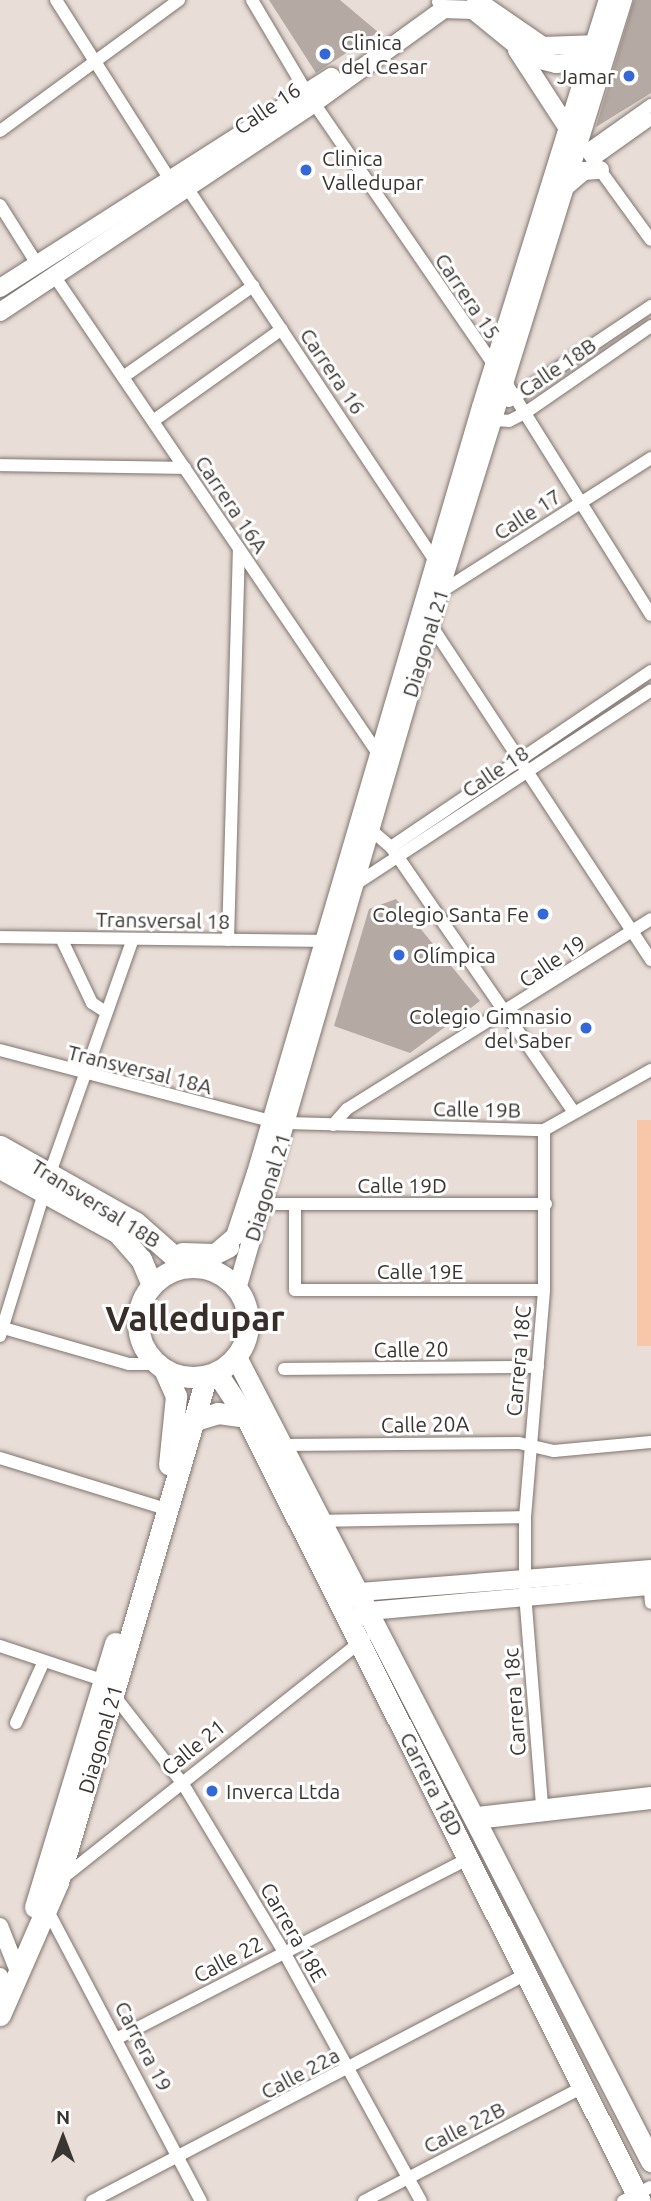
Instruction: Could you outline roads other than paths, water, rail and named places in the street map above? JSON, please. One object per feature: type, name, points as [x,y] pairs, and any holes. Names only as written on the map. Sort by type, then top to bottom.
[{"type":"main road","name":"Diagonal 21","points":[[192,1267],[228,1247],[279,1122],[359,882],[370,829],[493,367],[585,150],[596,52],[608,0]]},
{"type":"main road","name":"Diagonal 21","points":[[596,52],[623,0]]},
{"type":"main road","name":"Calle 16","points":[[0,313],[188,189],[440,1]]},
{"type":"main road","points":[[482,2],[543,46],[596,52]]},
{"type":"main road","name":"Calle 16","points":[[0,288],[169,178],[311,98],[444,9],[473,10],[515,47],[543,62],[596,52]]},
{"type":"main road","points":[[515,47],[585,150],[584,171],[566,186]]},
{"type":"main road","name":"Diagonal 21","points":[[440,568],[505,403],[566,186],[585,150]]},
{"type":"main road","name":"Diagonal 21","points":[[237,1289],[325,942],[377,752],[429,607]]},
{"type":"main road","name":"Transversal 18B","points":[[0,1146],[118,1233],[141,1259],[152,1285]]},
{"type":"main road","name":"Transversal 18B","points":[[0,1168],[48,1182],[165,1246],[192,1267]]},
{"type":"main road","points":[[165,1246],[197,1256],[228,1247]]},
{"type":"main road","points":[[192,1267],[220,1274],[237,1289],[247,1331],[236,1357],[211,1374],[160,1366],[138,1326],[152,1285],[192,1267]]},
{"type":"main road","name":"Carrera 18D","points":[[236,1357],[380,1631],[472,1818],[651,2161]]},
{"type":"main road","name":"Diagonal 21","points":[[43,1906],[159,1507],[176,1410],[176,1396],[160,1366]]},
{"type":"main road","name":"Diagonal 21","points":[[6,1983],[43,1906],[58,1882],[107,1688],[170,1512],[192,1422],[211,1374]]},
{"type":"main road","name":"Carrera 18D","points":[[211,1374],[246,1417],[342,1614],[360,1642],[470,1858],[523,1976],[638,2196]]},
{"type":"main road","points":[[192,1422],[218,1413],[246,1417]]},
{"type":"main road","points":[[342,1614],[364,1602],[525,1587],[650,1582]]},
{"type":"main road","points":[[68,1849],[87,1860]]},
{"type":"street","points":[[56,0],[96,57],[169,178]]},
{"type":"street","points":[[0,131],[96,57],[179,0]]},
{"type":"street","name":"Carrera 15","points":[[252,0],[311,98],[493,367],[505,403],[525,413],[651,615]]},
{"type":"street","points":[[585,150],[651,105]]},
{"type":"street","points":[[585,150],[651,119]]},
{"type":"street","points":[[585,150],[651,240]]},
{"type":"street","name":"Carrera 16","points":[[188,189],[440,568]]},
{"type":"street","points":[[0,205],[37,264]]},
{"type":"street","name":"Carrera 16A","points":[[55,277],[377,752]]},
{"type":"street","points":[[123,376],[253,286]]},
{"type":"street","name":"Calle 18B","points":[[479,413],[505,403],[651,306]]},
{"type":"street","name":"Calle 18B","points":[[505,403],[525,413],[651,326]]},
{"type":"street","points":[[153,421],[282,329]]},
{"type":"street","name":"Calle 17","points":[[429,607],[651,458]]},
{"type":"street","points":[[0,466],[185,468]]},
{"type":"street","points":[[228,940],[239,549]]},
{"type":"street","points":[[429,607],[526,773],[651,960]]},
{"type":"street","name":"Calle 18","points":[[359,882],[518,757],[651,671]]},
{"type":"street","name":"Calle 18","points":[[395,853],[526,773],[651,690]]},
{"type":"street","points":[[370,829],[395,853],[573,1111]]},
{"type":"street","name":"Calle 19","points":[[333,1125],[348,1109],[506,1015],[651,919]]},
{"type":"street","points":[[61,938],[92,1003],[106,1012]]},
{"type":"street","name":"Transversal 18","points":[[1,939],[325,942]]},
{"type":"street","points":[[133,939],[83,1076],[1,1330],[129,1364],[160,1366]]},
{"type":"street","name":"Transversal 18A","points":[[0,1050],[83,1076],[279,1122]]},
{"type":"street","name":"Calle 19B","points":[[279,1122],[544,1130],[573,1111],[651,1070]]},
{"type":"street","name":"Carrera 18C","points":[[525,1587],[529,1447],[544,1290],[544,1130]]},
{"type":"street","name":"Calle 19D","points":[[259,1204],[546,1205]]},
{"type":"street","name":"Calle 19E","points":[[295,1204],[295,1290],[544,1290]]},
{"type":"street","name":"Calle 20","points":[[284,1370],[538,1367]]},
{"type":"street","name":"Calle 20A","points":[[282,1445],[529,1447],[554,1451],[651,1442]]},
{"type":"street","points":[[0,1458],[159,1507]]},
{"type":"street","points":[[321,1521],[525,1517]]},
{"type":"street","name":"Carrera 18c","points":[[525,1587],[542,1805]]},
{"type":"street","name":"Calle 21","points":[[58,1882],[360,1642],[380,1631]]},
{"type":"street","points":[[0,1646],[44,1661],[107,1688]]},
{"type":"street","points":[[16,1723],[44,1661]]},
{"type":"street","name":"Carrera 18E","points":[[107,1688],[183,1784],[284,1952],[421,2201]]},
{"type":"street","points":[[472,1818],[542,1805],[651,1793]]},
{"type":"street","points":[[472,1818],[651,1803]]},
{"type":"street","name":"Calle 22","points":[[117,2039],[470,1858]]},
{"type":"street","name":"Carrera 19","points":[[43,1906],[117,2039],[201,2201]]},
{"type":"street","points":[[0,1926],[6,1983]]},
{"type":"street","name":"Calle 22a","points":[[92,2201],[179,2159],[523,1976]]},
{"type":"street","name":"Calle 22B","points":[[364,2201],[581,2088]]},
{"type":"place","name":"Clinica del Cesar","points":[[325,54]]},
{"type":"place","name":"Jamar","points":[[629,76]]},
{"type":"place","name":"Clinica Valledupar","points":[[306,170]]},
{"type":"place","name":"Colegio Santa Fe","points":[[543,914]]},
{"type":"place","name":"Olímpica","points":[[399,955]]},
{"type":"place","name":"Colegio Gimnasio del Saber","points":[[586,1028]]},
{"type":"place","name":"Inverca Ltda","points":[[212,1791]]},
{"type":"district","name":"Valledupar","points":[[195,1318]]}]
